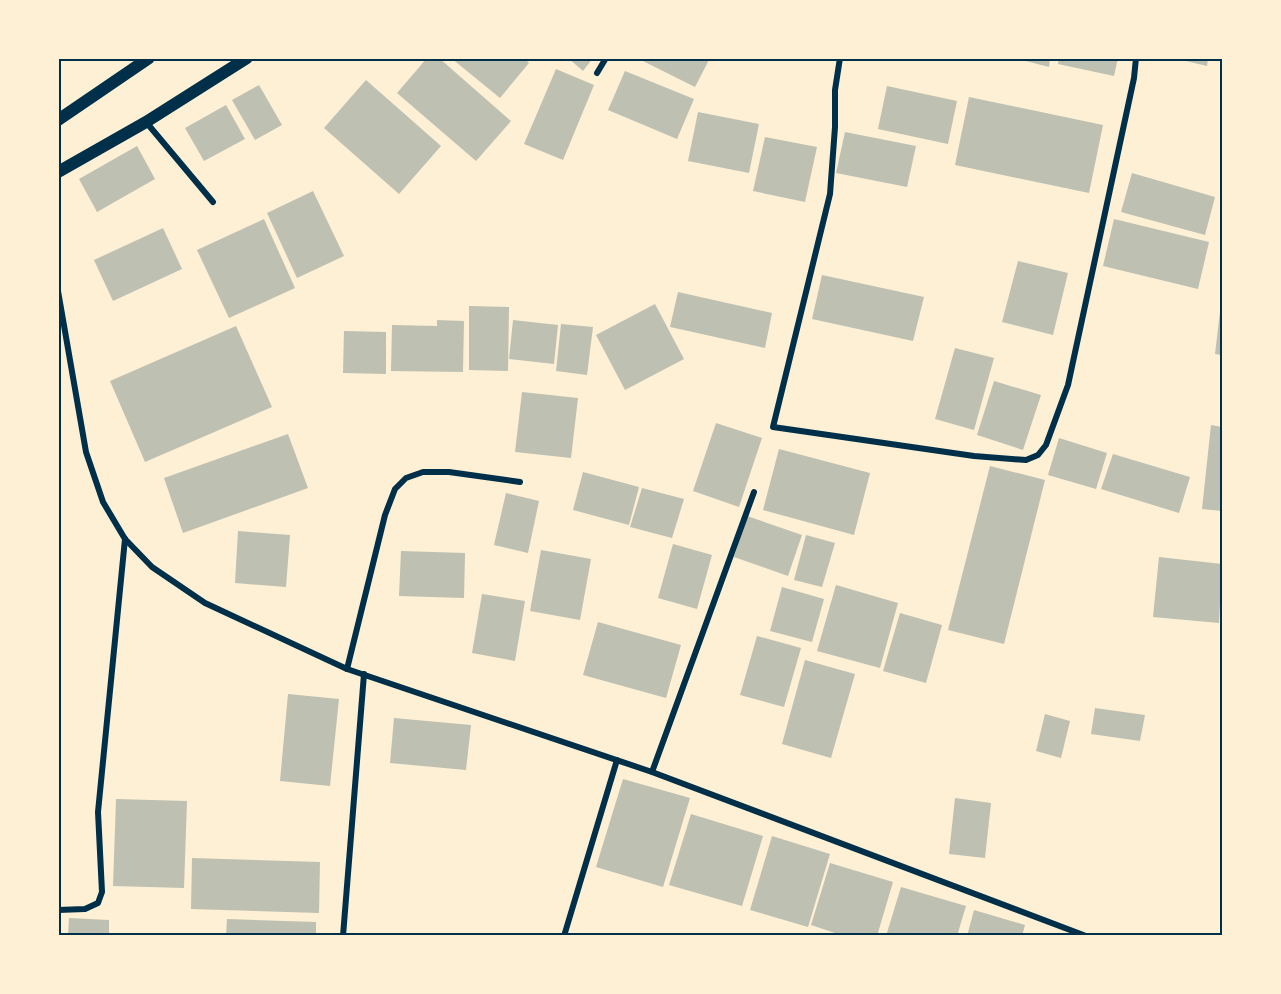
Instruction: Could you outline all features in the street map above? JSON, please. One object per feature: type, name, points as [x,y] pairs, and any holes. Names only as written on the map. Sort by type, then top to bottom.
[{"type":"main road","points":[[58,120],[149,58]]},
{"type":"main road","points":[[58,172],[146,122],[247,58]]},
{"type":"street","points":[[597,73],[606,58]]},
{"type":"street","points":[[840,58],[835,90],[830,194],[773,427],[974,456],[1026,460],[1038,455],[1046,445],[1068,385],[1134,78],[1136,58]]},
{"type":"street","points":[[146,122],[213,202]]},
{"type":"street","points":[[58,291],[86,452],[104,502],[125,539],[153,567],[205,603],[347,669],[652,772],[1086,936]]},
{"type":"street","points":[[347,669],[385,515],[395,489],[406,478],[423,472],[449,472],[520,482]]},
{"type":"street","points":[[652,772],[754,492]]},
{"type":"street","points":[[58,909],[85,909],[98,903],[102,892],[98,812],[125,539]]},
{"type":"street","points":[[342,936],[364,674]]},
{"type":"street","points":[[564,936],[617,760]]},
{"type":"building","points":[[427,58],[439,58],[511,121],[476,161],[397,93]]},
{"type":"building","points":[[451,58],[524,58],[529,63],[500,98]]},
{"type":"building","points":[[568,58],[593,58],[583,71]]},
{"type":"building","points":[[637,58],[710,58],[695,87]]},
{"type":"building","points":[[1014,58],[1050,58],[1049,67]]},
{"type":"building","points":[[1059,58],[1118,58],[1114,76],[1058,64]]},
{"type":"building","points":[[1173,58],[1208,58],[1207,66]]},
{"type":"building","points":[[556,69],[594,85],[563,160],[524,144]]},
{"type":"building","points":[[625,71],[694,99],[677,139],[608,110]]},
{"type":"building","points":[[366,80],[441,146],[399,194],[324,128]]},
{"type":"building","points":[[259,85],[282,125],[255,140],[232,100]]},
{"type":"building","points":[[887,86],[957,101],[948,144],[878,129]]},
{"type":"building","points":[[969,97],[1103,125],[1089,193],[955,165]]},
{"type":"building","points":[[226,105],[245,139],[204,161],[185,128]]},
{"type":"building","points":[[698,112],[759,124],[749,173],[688,161]]},
{"type":"building","points":[[845,132],[916,146],[907,187],[836,173]]},
{"type":"building","points":[[765,137],[817,147],[805,202],[753,191]]},
{"type":"building","points":[[137,146],[155,179],[97,212],[79,179]]},
{"type":"building","points":[[1132,173],[1215,197],[1205,235],[1121,212]]},
{"type":"building","points":[[313,191],[344,256],[297,278],[267,213]]},
{"type":"building","points":[[264,219],[295,288],[229,318],[197,250]]},
{"type":"building","points":[[1114,219],[1209,242],[1198,289],[1103,266]]},
{"type":"building","points":[[163,228],[182,269],[113,301],[94,260]]},
{"type":"building","points":[[1018,261],[1068,273],[1053,335],[1002,322]]},
{"type":"building","points":[[822,275],[924,297],[913,341],[812,319]]},
{"type":"building","points":[[678,292],[772,313],[765,348],[670,327]]},
{"type":"building","points":[[1222,303],[1222,355],[1215,354]]},
{"type":"building","points":[[655,304],[684,359],[625,390],[596,335]]},
{"type":"building","points":[[469,306],[509,307],[508,371],[469,370]]},
{"type":"building","points":[[437,320],[464,321],[463,372],[391,371],[392,325],[437,326]]},
{"type":"building","points":[[513,320],[558,325],[554,364],[509,359]]},
{"type":"building","points":[[561,324],[593,327],[587,375],[556,371]]},
{"type":"building","points":[[236,326],[272,407],[145,462],[110,381]]},
{"type":"building","points":[[344,331],[386,332],[386,374],[343,373]]},
{"type":"building","points":[[955,348],[994,358],[974,430],[935,419]]},
{"type":"building","points":[[994,381],[1041,395],[1023,450],[977,435]]},
{"type":"building","points":[[522,392],[578,398],[571,458],[515,452]]},
{"type":"building","points":[[716,423],[762,438],[739,507],[693,491]]},
{"type":"building","points":[[1211,425],[1222,427],[1222,511],[1202,509]]},
{"type":"building","points":[[288,434],[308,488],[183,533],[164,478]]},
{"type":"building","points":[[1059,438],[1107,453],[1096,489],[1048,475]]},
{"type":"building","points":[[779,449],[870,473],[854,535],[763,510]]},
{"type":"building","points":[[1113,454],[1190,477],[1179,513],[1101,489]]},
{"type":"building","points":[[990,466],[1045,480],[1004,644],[948,630]]},
{"type":"building","points":[[583,472],[639,487],[629,525],[573,510]]},
{"type":"building","points":[[642,488],[684,499],[672,538],[630,527]]},
{"type":"building","points":[[506,493],[539,501],[528,553],[494,545]]},
{"type":"building","points":[[747,516],[802,535],[788,576],[734,557]]},
{"type":"building","points":[[238,531],[290,535],[286,587],[235,583]]},
{"type":"building","points":[[806,535],[835,543],[822,587],[794,580]]},
{"type":"building","points":[[673,544],[712,555],[697,609],[658,598]]},
{"type":"building","points":[[541,550],[591,559],[580,620],[530,611]]},
{"type":"building","points":[[401,551],[465,553],[464,598],[399,596]]},
{"type":"building","points":[[1159,557],[1222,564],[1219,623],[1153,617]]},
{"type":"building","points":[[836,585],[898,603],[880,668],[817,651]]},
{"type":"building","points":[[782,587],[824,599],[812,642],[770,631]]},
{"type":"building","points":[[482,594],[525,601],[515,661],[472,653]]},
{"type":"building","points":[[900,613],[942,625],[926,683],[883,671]]},
{"type":"building","points":[[598,622],[681,645],[666,698],[583,675]]},
{"type":"building","points":[[757,636],[801,648],[784,707],[740,695]]},
{"type":"building","points":[[805,660],[855,674],[831,758],[782,744]]},
{"type":"building","points":[[288,694],[339,699],[330,786],[280,781]]},
{"type":"building","points":[[1095,708],[1145,715],[1140,741],[1091,734]]},
{"type":"building","points":[[1045,714],[1070,721],[1061,758],[1036,751]]},
{"type":"building","points":[[394,718],[471,725],[466,770],[390,763]]},
{"type":"building","points":[[623,779],[690,798],[663,887],[596,867]]},
{"type":"building","points":[[955,798],[991,803],[985,858],[949,854]]},
{"type":"building","points":[[116,799],[187,801],[184,888],[113,886]]},
{"type":"building","points":[[691,814],[763,836],[742,906],[669,885]]},
{"type":"building","points":[[772,836],[830,854],[808,927],[750,910]]},
{"type":"building","points":[[192,858],[320,862],[319,913],[191,909]]},
{"type":"building","points":[[830,863],[893,882],[877,936],[844,936],[811,925]]},
{"type":"building","points":[[901,887],[966,906],[957,936],[886,936]]},
{"type":"building","points":[[974,910],[1025,925],[1022,936],[967,936]]},
{"type":"building","points":[[69,918],[109,920],[109,936],[68,936]]},
{"type":"building","points":[[227,919],[316,922],[316,936],[226,936]]}]
